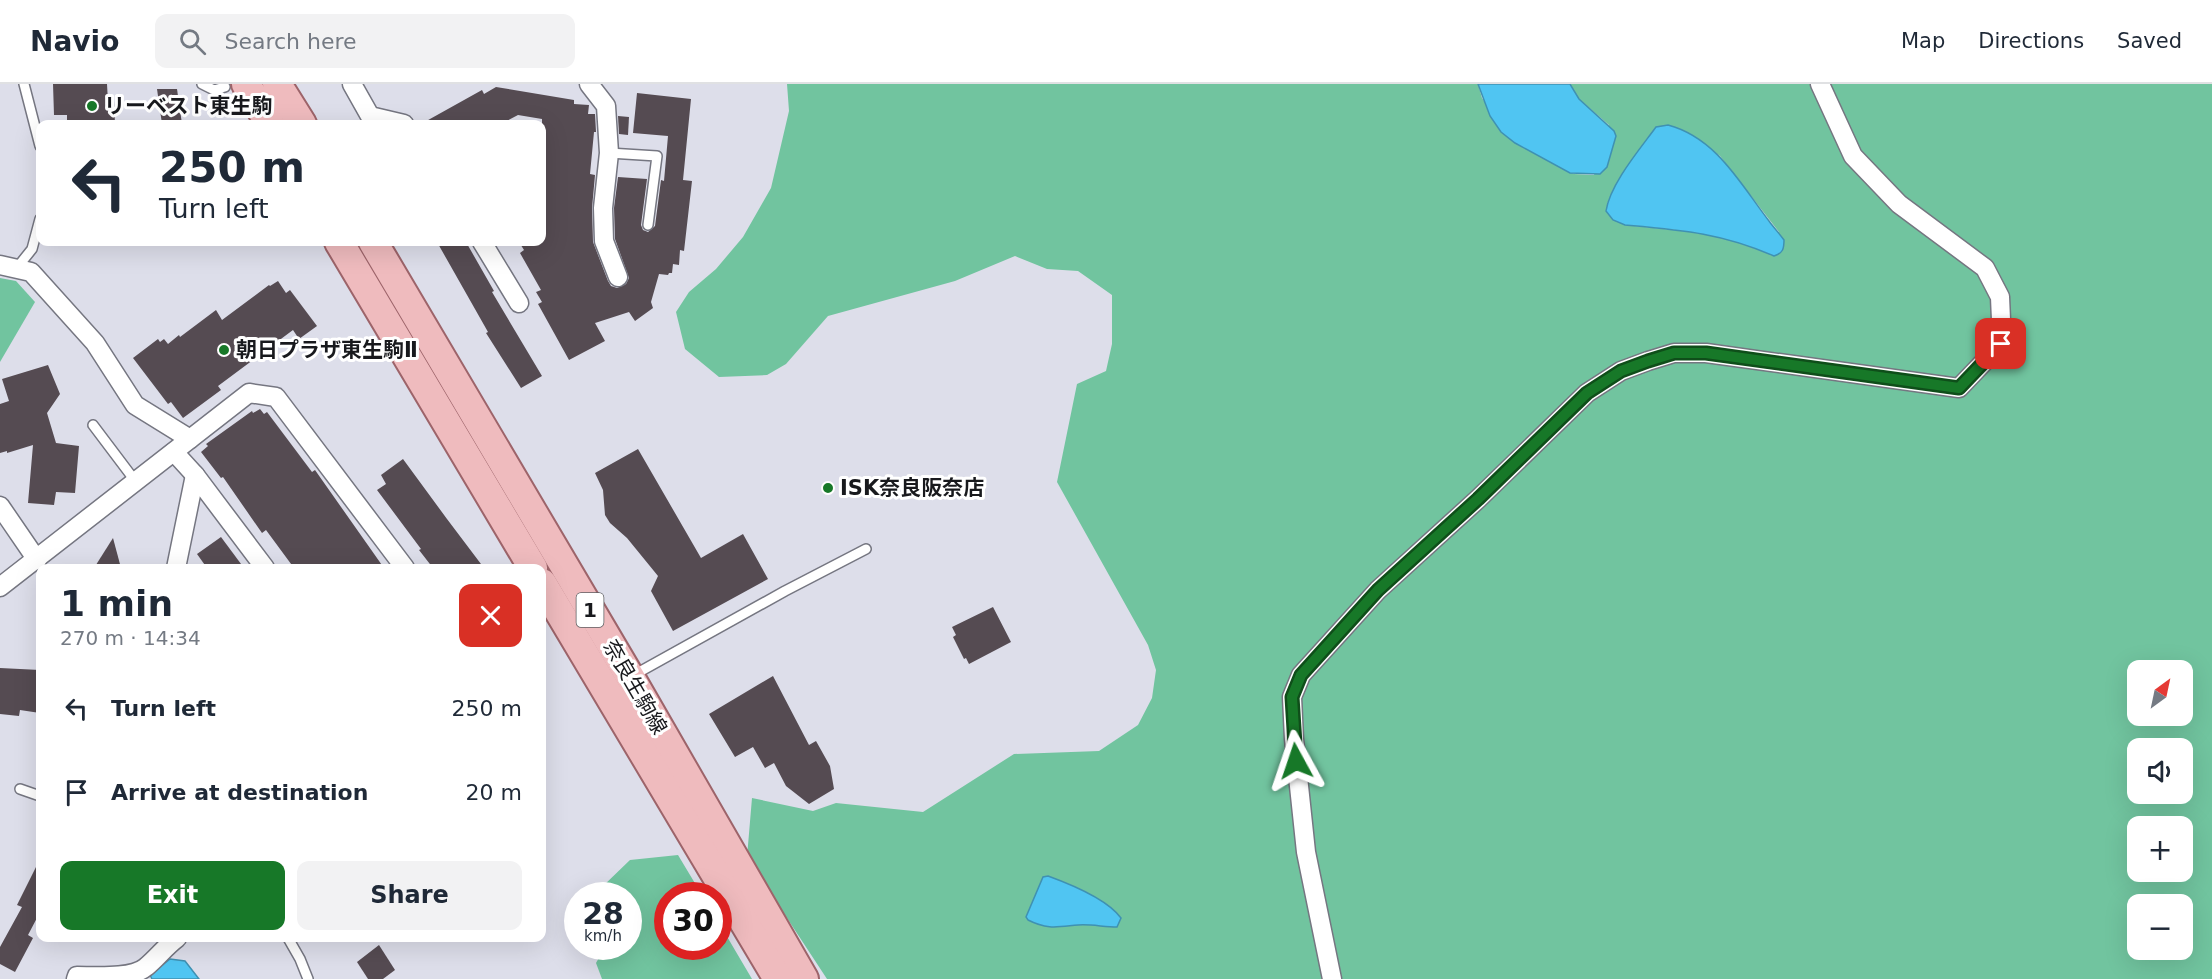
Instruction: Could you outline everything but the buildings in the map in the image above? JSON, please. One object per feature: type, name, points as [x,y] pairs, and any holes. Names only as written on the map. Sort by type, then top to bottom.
[{"type":"main road","points":[[277,84],[300,120]]},
{"type":"main road","points":[[235,85],[266,120]]},
{"type":"main road","name":"奈良生駒線","points":[[341,246],[529,564]]},
{"type":"main road","name":"奈良生駒線","points":[[375,246],[630,677],[804,979]]},
{"type":"main road","name":"奈良生駒線","points":[[546,593],[778,979]]},
{"type":"street","points":[[352,84],[370,116],[387,120]]},
{"type":"street","points":[[589,84],[606,106],[609,153],[603,208],[604,241],[618,277]]},
{"type":"street","points":[[1332,979],[1306,852],[1292,697],[1301,675],[1378,590],[1478,499],[1587,393],[1621,371],[1674,353],[1706,353],[1959,388],[2001,344],[2000,297],[1985,268],[1899,204],[1853,156],[1820,84]]},
{"type":"street","points":[[485,246],[519,303]]},
{"type":"street","points":[[8,267],[31,272],[95,343],[135,405],[190,440]]},
{"type":"street","points":[[0,587],[38,560],[249,393],[276,397],[402,564]]},
{"type":"street","points":[[174,452],[195,475],[262,564]]},
{"type":"street","points":[[177,564],[195,475]]},
{"type":"street","points":[[0,506],[38,560]]},
{"type":"street","points":[[76,979],[77,976],[121,976],[145,969],[172,942]]},
{"type":"lane","points":[[24,84],[36,130]]},
{"type":"lane","points":[[202,84],[214,90],[235,85]]},
{"type":"lane","points":[[609,153],[657,156],[648,225]]},
{"type":"lane","points":[[8,267],[32,249],[36,234]]},
{"type":"lane","points":[[93,425],[136,482]]},
{"type":"lane","points":[[630,677],[866,549]]},
{"type":"lane","points":[[20,789],[36,795]]},
{"type":"lane","points":[[290,942],[308,979]]},
{"type":"green space","points":[[787,84],[1478,84],[1482,98],[1515,143],[1574,174],[1594,175],[1609,125],[1579,99],[1570,84],[2212,84],[2212,979],[827,979],[747,857],[752,798],[813,811],[836,803],[923,812],[1014,754],[1099,751],[1138,725],[1152,698],[1156,670],[1148,645],[1057,482],[1077,384],[1106,371],[1112,344],[1112,295],[1078,271],[1047,269],[1015,256],[955,281],[828,316],[786,364],[767,375],[719,377],[685,349],[676,312],[689,292],[716,269],[743,237],[771,188],[789,111]],"holes":[[[1656,127],[1675,127],[1720,156],[1779,232],[1774,256],[1738,241],[1703,233],[1625,225],[1607,204],[1613,191]]]},
{"type":"green space","points":[[0,278],[16,281],[35,302],[0,362]]},
{"type":"green space","points":[[678,855],[694,882],[654,882],[654,960],[732,960],[732,945],[752,979],[602,979],[596,963],[598,960],[642,960],[642,882],[607,882],[630,860]]},
{"type":"water","points":[[1478,84],[1570,84],[1579,99],[1614,131],[1616,136],[1607,167],[1600,174],[1570,173],[1515,143],[1501,132],[1490,116]]},
{"type":"water","points":[[1668,125],[1701,140],[1726,164],[1784,240],[1779,254],[1774,256],[1719,237],[1625,225],[1613,220],[1606,211],[1619,178],[1656,127]]},
{"type":"water","points":[[1048,876],[1098,898],[1121,918],[1117,927],[1083,925],[1053,927],[1028,920],[1026,917],[1043,877]]},
{"type":"water","points":[[170,959],[185,961],[199,979],[152,979],[150,975]]},
{"type":"place","name":"リーベスト東生駒","points":[[92,106]]},
{"type":"place","name":"朝日プラザ東生駒Ⅱ","points":[[224,350]]},
{"type":"place","name":"ISK奈良阪奈店","points":[[828,488]]},
{"type":"route","points":[[1296,761],[1292,697],[1301,675],[1378,590],[1478,499],[1587,393],[1621,371],[1674,353],[1706,353],[1959,388],[2001,344]]}]
